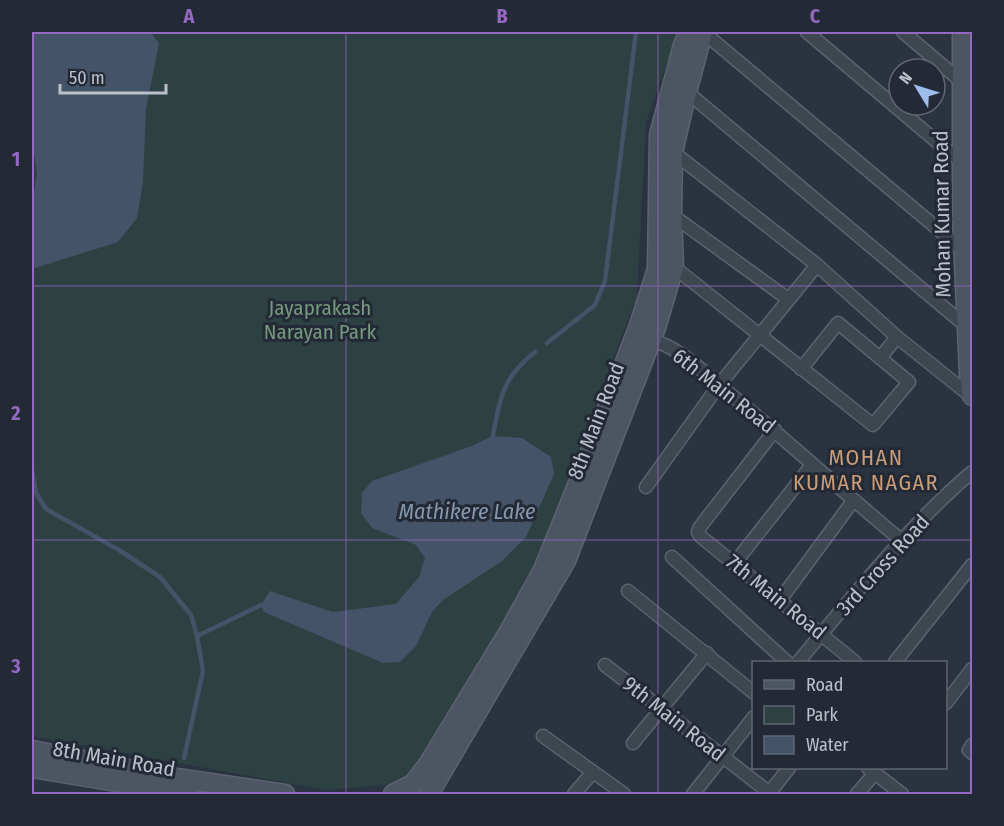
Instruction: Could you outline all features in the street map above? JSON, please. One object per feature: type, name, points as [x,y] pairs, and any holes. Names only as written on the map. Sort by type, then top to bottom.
[{"type":"street","points":[[628,376],[638,328],[657,268],[659,135],[683,45],[689,32]]},
{"type":"street","points":[[703,32],[963,250]]},
{"type":"street","name":"8th Main Road","points":[[429,795],[443,755],[566,561],[628,376],[651,340],[674,267],[673,153],[703,32]]},
{"type":"street","points":[[807,32],[961,162]]},
{"type":"street","points":[[903,32],[962,81]]},
{"type":"street","name":"Mohan Kumar Road","points":[[963,32],[964,107],[961,162],[963,250],[972,397]]},
{"type":"street","points":[[687,92],[969,326]]},
{"type":"street","points":[[673,153],[817,265],[897,337],[972,397]]},
{"type":"street","points":[[672,215],[788,299]]},
{"type":"street","points":[[646,487],[719,385],[817,265]]},
{"type":"street","points":[[674,267],[758,335],[801,369],[873,425],[909,382],[838,323],[801,369]]},
{"type":"street","points":[[880,358],[897,337]]},
{"type":"street","name":"6th Main Road","points":[[651,340],[660,342],[678,352],[775,430],[853,501],[902,541]]},
{"type":"street","name":"7th Main Road","points":[[775,430],[698,532],[853,661]]},
{"type":"street","points":[[734,564],[812,465]]},
{"type":"street","name":"3rd Cross Road","points":[[800,661],[902,541],[948,493],[972,472]]},
{"type":"street","points":[[780,600],[853,501]]},
{"type":"street","points":[[672,557],[785,661]]},
{"type":"street","points":[[897,661],[972,566]]},
{"type":"street","points":[[628,591],[707,653],[752,692]]},
{"type":"street","points":[[633,744],[707,653]]},
{"type":"street","name":"9th Main Road","points":[[605,665],[770,793]]},
{"type":"street","points":[[947,700],[972,669]]},
{"type":"street","points":[[693,795],[752,718]]},
{"type":"street","points":[[543,736],[624,795]]},
{"type":"street","points":[[972,745],[969,750],[972,753]]},
{"type":"street","points":[[32,750],[84,762],[285,795]]},
{"type":"street","points":[[393,795],[413,783],[443,755]]},
{"type":"street","name":"8th Main Road","points":[[32,768],[189,795]]},
{"type":"street","points":[[770,793],[788,769]]},
{"type":"street","points":[[857,795],[871,770],[902,795]]},
{"type":"street","points":[[574,795],[593,772]]},
{"type":"green space","name":"Jayaprakash Narayan Park","points":[[32,32],[678,32],[646,122],[637,296],[548,532],[519,599],[428,757],[397,784],[326,790],[32,736]]},
{"type":"water","points":[[32,32],[150,32],[159,43],[146,109],[143,182],[137,218],[118,242],[32,269],[32,193],[37,174],[32,140]]},
{"type":"water","name":"Mathikere Lake","points":[[492,436],[522,438],[551,457],[554,474],[526,537],[502,561],[443,600],[432,612],[416,646],[400,662],[383,663],[264,612],[261,605],[270,591],[333,612],[396,604],[419,577],[425,558],[416,545],[372,528],[361,513],[362,493],[372,481],[472,446]]},
{"type":"waterway","points":[[547,343],[595,305],[605,281],[636,32]]},
{"type":"waterway","points":[[492,440],[504,391],[515,371],[535,352]]},
{"type":"waterway","points":[[32,469],[36,493],[46,509],[119,550],[160,577],[191,615],[203,671],[184,758]]},
{"type":"waterway","points":[[197,636],[261,605],[265,606]]},
{"type":"district","name":"MOHAN KUMAR NAGAR","points":[[866,470]]}]
